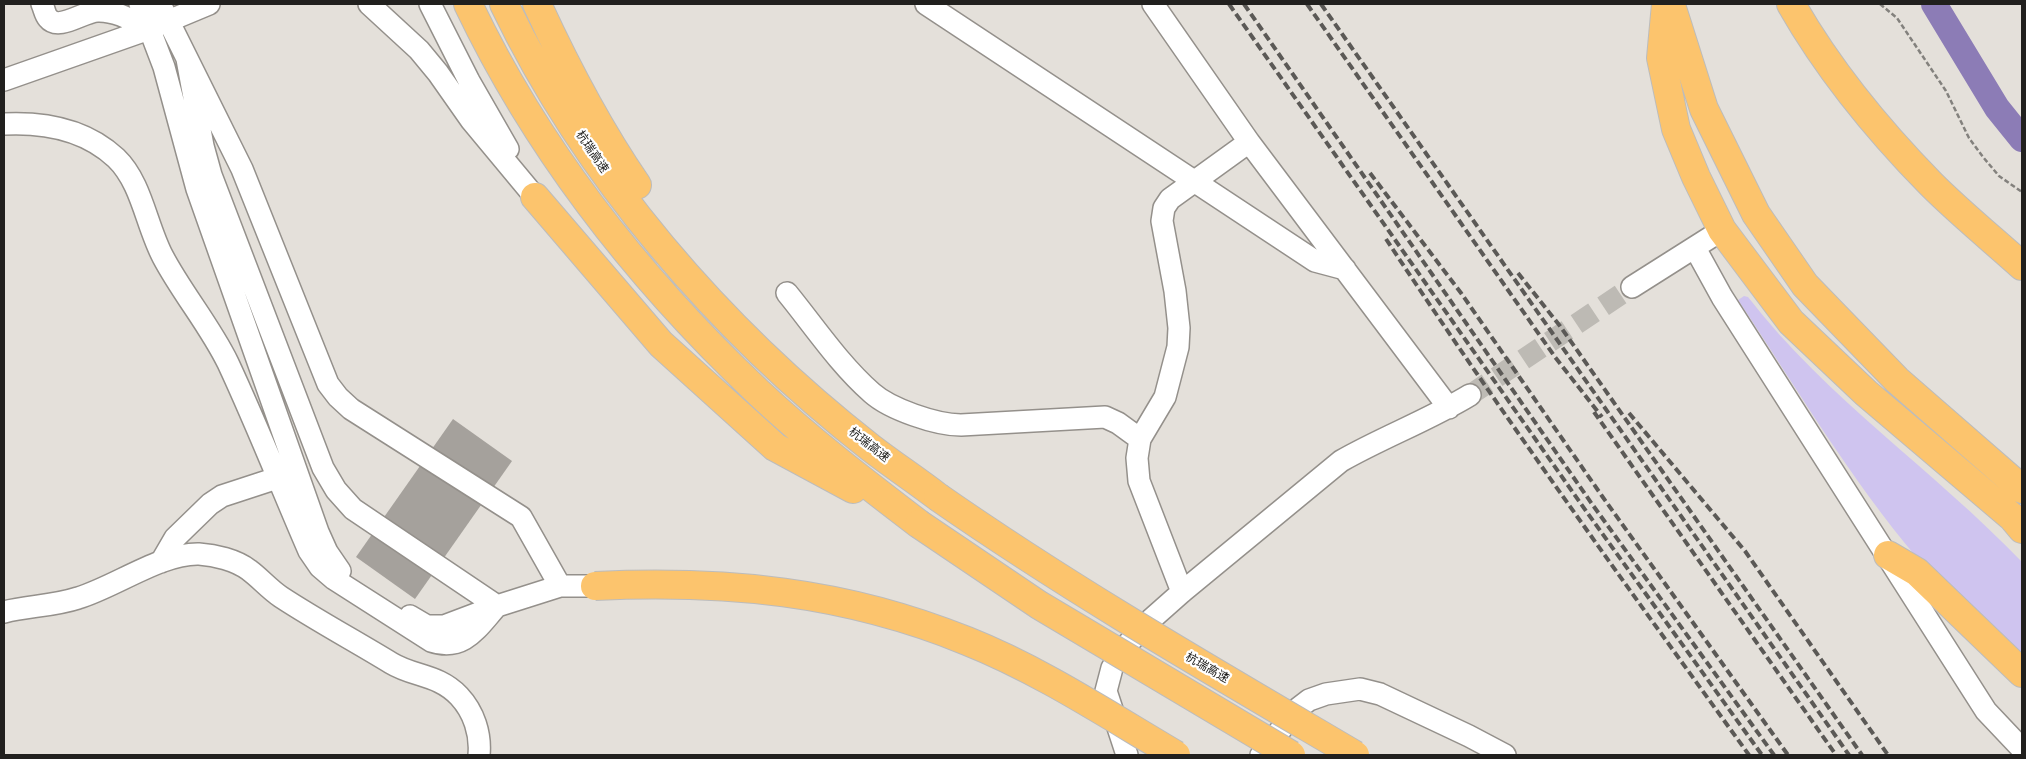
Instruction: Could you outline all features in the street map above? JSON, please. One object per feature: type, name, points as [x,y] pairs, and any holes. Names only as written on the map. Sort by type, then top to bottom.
[{"type":"highway","points":[[468,4],[523,106],[568,175],[616,241],[667,300],[759,393],[850,471],[918,524],[1047,610],[1291,755]]},
{"type":"highway","name":"杭瑞高速","points":[[504,4],[554,95],[599,165],[662,245],[698,286],[749,340],[808,395],[871,448],[938,497],[1036,563],[1124,619],[1355,755]]},
{"type":"highway","points":[[537,4],[565,66],[616,155],[672,236],[749,340]]},
{"type":"highway","points":[[1666,4],[1661,58],[1676,129],[1696,177],[1722,230],[1791,322],[1866,393],[2019,517]]},
{"type":"highway","points":[[1671,4],[1704,109],[1756,214],[1805,285],[1896,380],[2022,489]]},
{"type":"highway","points":[[1791,4],[1810,36],[1868,114],[1932,184],[2022,266]]},
{"type":"highway","points":[[535,197],[661,344],[775,447],[918,524]]},
{"type":"highway","points":[[1888,555],[1917,572],[2022,673]]},
{"type":"highway","points":[[595,586],[678,584],[719,585],[759,589],[840,602],[911,620],[968,641],[1017,664],[1080,698],[1176,755]]},
{"type":"street","points":[[42,4],[48,18],[53,22],[60,23],[95,7],[118,14],[159,18]]},
{"type":"street","points":[[140,4],[159,18],[186,59],[242,169],[328,384],[338,398],[351,409],[521,517],[560,586]]},
{"type":"street","points":[[4,80],[159,18],[209,4]]},
{"type":"street","points":[[369,4],[419,50],[438,73],[471,120],[535,197]]},
{"type":"street","points":[[430,4],[470,81],[535,197]]},
{"type":"street","points":[[926,4],[1314,261],[1345,269]]},
{"type":"street","points":[[1153,4],[1250,142],[1449,408]]},
{"type":"street","points":[[159,18],[164,67],[197,189],[327,552],[346,578],[427,626],[444,626],[497,606],[560,586],[595,586]]},
{"type":"street","points":[[186,59],[203,146],[211,174],[323,468],[336,490],[353,509],[497,606]]},
{"type":"street","points":[[4,124],[28,123],[52,126],[75,132],[97,143],[116,158],[128,171],[163,257],[227,362],[309,551],[320,567],[334,579],[431,641],[444,646],[456,644],[468,637],[497,606]]},
{"type":"street","points":[[1182,592],[1140,481],[1137,458],[1140,439],[1165,397],[1178,347],[1179,328],[1175,291],[1162,221],[1164,208],[1170,199],[1250,142]]},
{"type":"street","points":[[1632,287],[1722,230]]},
{"type":"street","points":[[1695,248],[1722,297],[1986,711],[2022,749]]},
{"type":"street","points":[[787,293],[833,351],[872,393],[882,400],[927,421],[960,426],[1105,418],[1118,423],[1140,439]]},
{"type":"street","points":[[1127,755],[1106,691],[1112,668],[1125,647],[1146,623],[1341,461],[1364,448],[1449,408],[1470,395]]},
{"type":"street","points":[[161,562],[175,538],[210,504],[222,496],[277,478]]},
{"type":"street","points":[[4,612],[80,598],[161,562],[187,554],[199,554],[223,559],[242,565],[280,597],[396,666],[430,676],[447,686],[459,696],[474,721],[479,736],[480,755]]},
{"type":"street","points":[[1261,755],[1296,710],[1309,700],[1326,694],[1360,690],[1380,694],[1505,755]]},
{"type":"path","points":[[1880,4],[1897,18],[1946,92],[1969,138],[1983,157],[2000,176],[2022,192]]},
{"type":"shaded area","points":[[1744,296],[1748,297],[1779,334],[1846,401],[1988,528],[2022,562],[2022,664],[1918,559],[1869,497],[1738,300]]},
{"type":"building","points":[[453,419],[512,461],[415,599],[356,557]]},
{"type":"waterway","points":[[1934,4],[1997,108],[2022,139]]},
{"type":"tunnel","points":[[1470,395],[1632,287]]},
{"type":"railway","points":[[1229,4],[1586,511],[1762,755]]},
{"type":"railway","points":[[1244,4],[1592,504],[1774,755]]},
{"type":"railway","points":[[1307,4],[1555,357],[1602,417]]},
{"type":"railway","points":[[1321,4],[1849,755]]},
{"type":"railway","points":[[1370,173],[1461,293],[1602,496],[1788,755]]},
{"type":"railway","points":[[1386,239],[1519,435],[1749,755]]},
{"type":"railway","points":[[1518,273],[1560,326],[1862,755]]},
{"type":"railway","points":[[1594,412],[1836,755]]},
{"type":"railway","points":[[1629,413],[1745,551],[1888,755]]}]
